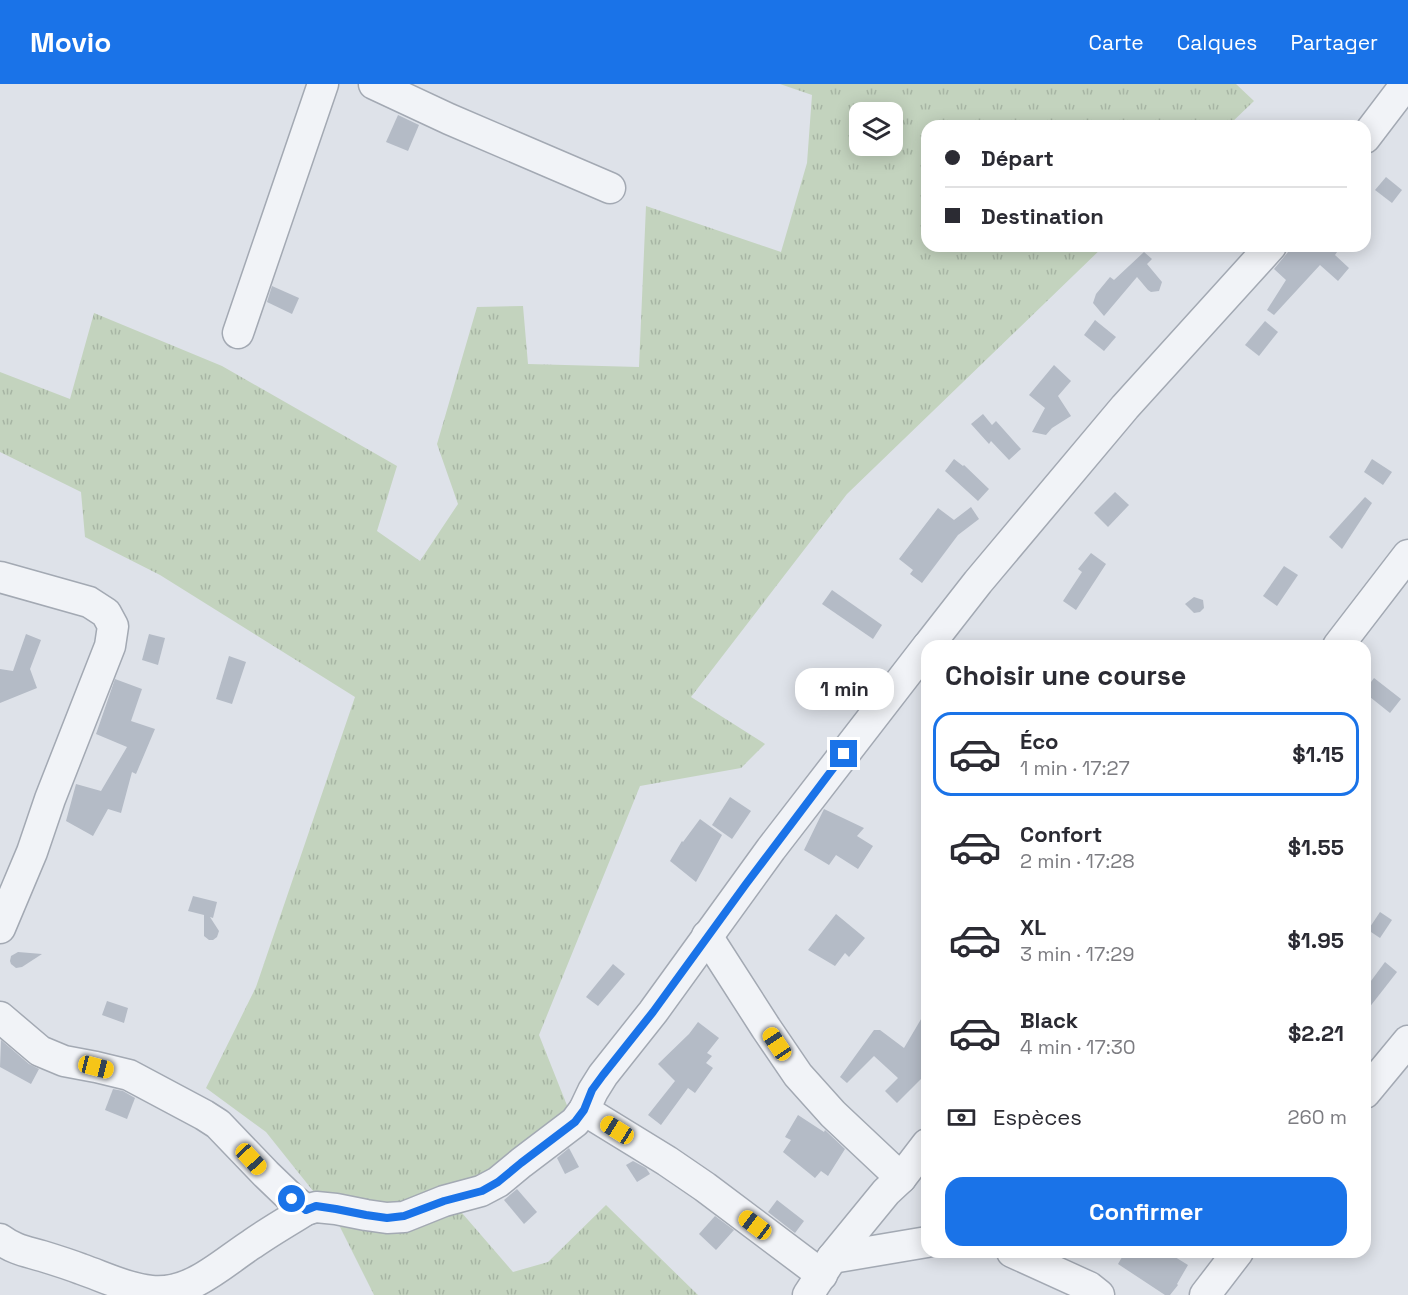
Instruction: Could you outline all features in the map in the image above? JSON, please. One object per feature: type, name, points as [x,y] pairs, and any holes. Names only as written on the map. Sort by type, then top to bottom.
[{"type":"street","points":[[237,333],[324,84]]},
{"type":"street","points":[[374,84],[609,188]]},
{"type":"street","points":[[1371,130],[1406,84]]},
{"type":"street","points":[[932,640],[985,573],[1125,406],[1266,252]]},
{"type":"street","points":[[1343,640],[1408,555]]},
{"type":"street","points":[[0,577],[89,602],[106,613],[113,626],[110,646],[50,799],[32,852],[0,928]]},
{"type":"street","points":[[0,1239],[20,1250],[83,1269],[131,1288],[168,1292],[184,1288],[205,1277],[251,1244],[316,1206],[387,1218],[404,1216],[444,1201],[482,1191],[498,1182],[575,1122],[603,1075],[653,1012],[778,840],[921,655]]},
{"type":"street","points":[[707,936],[798,1076],[833,1114],[901,1178]]},
{"type":"street","points":[[0,1017],[40,1051],[64,1061],[129,1075],[204,1115],[218,1124],[266,1174],[306,1210]]},
{"type":"street","points":[[1371,1086],[1408,1041]]},
{"type":"street","points":[[584,1110],[705,1187],[821,1276]]},
{"type":"street","points":[[821,1276],[886,1192],[901,1178],[921,1152]]},
{"type":"street","points":[[821,1276],[921,1244]]},
{"type":"street","points":[[1025,1258],[1089,1287],[1099,1295]]},
{"type":"street","points":[[1205,1295],[1233,1258]]},
{"type":"green space","points":[[780,84],[1236,84],[1254,101],[1234,120],[921,120],[921,252],[1098,252],[847,494],[691,697],[765,744],[741,768],[640,786],[539,1035],[570,1113],[462,1213],[513,1272],[548,1262],[606,1205],[698,1295],[374,1295],[337,1221],[266,1132],[206,1088],[256,987],[355,697],[160,575],[85,537],[81,492],[0,452],[0,372],[70,399],[94,313],[222,366],[397,466],[377,531],[420,561],[458,504],[437,444],[477,307],[523,306],[528,364],[639,367],[646,206],[781,252],[807,163],[812,95]]},
{"type":"building","points":[[398,115],[419,125],[408,151],[386,142]]},
{"type":"building","points":[[1386,177],[1402,190],[1392,203],[1375,190]]},
{"type":"building","points":[[1144,252],[1152,259],[1147,264],[1162,282],[1159,291],[1151,292],[1137,277],[1104,316],[1093,303],[1096,294],[1110,277],[1114,280]]},
{"type":"building","points":[[1288,252],[1337,252],[1335,255],[1349,268],[1338,281],[1320,265],[1274,315],[1267,310],[1286,280],[1274,269]]},
{"type":"building","points":[[272,286],[299,298],[292,314],[267,302]]},
{"type":"building","points":[[1095,320],[1116,337],[1104,351],[1084,335]]},
{"type":"building","points":[[1265,321],[1278,332],[1259,356],[1245,345]]},
{"type":"building","points":[[1054,365],[1071,381],[1058,396],[1071,416],[1052,428],[1046,435],[1032,432],[1045,408],[1029,395]]},
{"type":"building","points":[[983,414],[992,425],[996,421],[1021,449],[1009,460],[991,441],[989,444],[971,424]]},
{"type":"building","points":[[954,459],[964,465],[989,489],[978,501],[945,471]]},
{"type":"building","points":[[1372,459],[1392,472],[1383,485],[1364,472]]},
{"type":"building","points":[[1115,492],[1129,505],[1108,527],[1094,513]]},
{"type":"building","points":[[1365,497],[1372,503],[1342,549],[1329,537]]},
{"type":"building","points":[[971,507],[979,519],[958,535],[922,583],[910,574],[913,570],[899,559],[938,508],[954,520]]},
{"type":"building","points":[[1091,553],[1106,564],[1076,610],[1063,601],[1082,572],[1078,569]]},
{"type":"building","points":[[1284,566],[1298,575],[1277,606],[1263,596]]},
{"type":"building","points":[[832,590],[882,625],[873,639],[822,604]]},
{"type":"building","points":[[1194,597],[1203,600],[1204,608],[1200,612],[1194,613],[1185,604]]},
{"type":"building","points":[[26,634],[41,640],[30,669],[37,688],[0,703],[0,669],[13,671]]},
{"type":"building","points":[[149,634],[165,638],[158,665],[142,660]]},
{"type":"building","points":[[229,656],[246,662],[232,704],[216,699]]},
{"type":"building","points":[[1374,678],[1401,699],[1390,713],[1371,698],[1371,682]]},
{"type":"building","points":[[115,679],[142,689],[131,721],[155,729],[136,774],[132,772],[121,813],[108,809],[93,836],[66,821],[76,784],[101,791],[127,747],[96,734]]},
{"type":"building","points":[[730,797],[751,811],[732,839],[712,825]]},
{"type":"building","points":[[824,809],[864,828],[857,836],[873,846],[858,869],[836,855],[829,865],[804,850]]},
{"type":"building","points":[[700,819],[722,835],[696,882],[670,861],[682,841]]},
{"type":"building","points":[[193,896],[217,902],[213,918],[210,917],[219,931],[213,940],[204,936],[204,915],[188,911]]},
{"type":"building","points":[[1380,912],[1392,920],[1380,938],[1371,932],[1371,926]]},
{"type":"building","points":[[836,914],[865,938],[849,957],[845,953],[835,966],[808,950]]},
{"type":"building","points":[[18,952],[42,954],[22,967],[16,968],[10,961],[11,956]]},
{"type":"building","points":[[1385,962],[1397,972],[1371,1005],[1371,981]]},
{"type":"building","points":[[613,964],[625,974],[598,1006],[586,997]]},
{"type":"building","points":[[107,1001],[128,1008],[124,1023],[102,1015]]},
{"type":"building","points":[[921,1019],[921,1079],[897,1103],[885,1091],[898,1078],[874,1056],[847,1083],[840,1077],[874,1030],[880,1030],[904,1048]]},
{"type":"building","points":[[698,1022],[719,1038],[707,1053],[712,1056],[706,1063],[713,1068],[695,1093],[688,1088],[661,1125],[648,1115],[675,1081],[658,1064]]},
{"type":"building","points":[[1,1040],[29,1064],[39,1069],[31,1084],[0,1067]]},
{"type":"building","points":[[113,1089],[123,1091],[135,1098],[127,1119],[105,1110]]},
{"type":"building","points":[[798,1115],[824,1132],[825,1130],[845,1149],[828,1176],[821,1171],[815,1178],[783,1152],[791,1140],[785,1137]]},
{"type":"building","points":[[569,1148],[579,1167],[565,1174],[557,1158]]},
{"type":"building","points":[[633,1161],[646,1168],[650,1174],[637,1182],[626,1165]]},
{"type":"building","points":[[517,1189],[537,1212],[524,1224],[504,1200]]},
{"type":"building","points":[[777,1200],[804,1221],[795,1233],[768,1212]]},
{"type":"building","points":[[715,1216],[734,1230],[716,1250],[699,1234]]},
{"type":"building","points":[[1122,1258],[1177,1258],[1188,1265],[1178,1285],[1170,1295],[1165,1295],[1118,1264]]},
{"type":"route","points":[[292,1199],[306,1210],[316,1206],[387,1218],[404,1216],[444,1201],[482,1191],[498,1182],[575,1122],[584,1110],[592,1090],[653,1012],[771,849],[844,754]]}]
